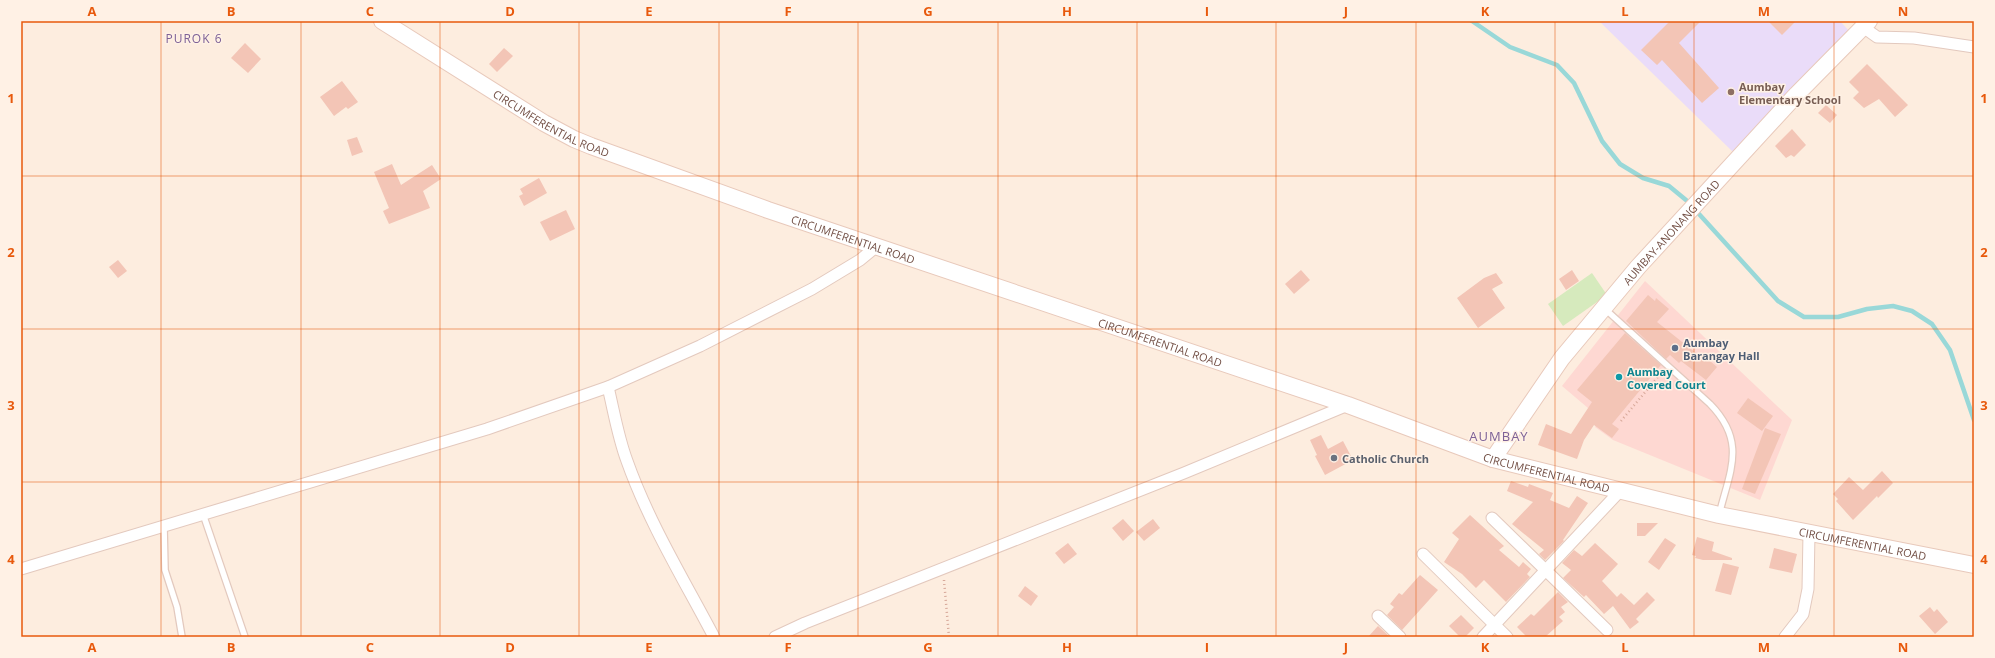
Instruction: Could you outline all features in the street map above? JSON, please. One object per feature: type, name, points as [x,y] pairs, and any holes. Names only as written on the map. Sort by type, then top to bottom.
[{"type":"main road","name":"CIRCUMFERENTIAL ROAD","points":[[382,21],[544,123],[574,139],[768,210],[1348,405],[1493,459],[1719,515],[1974,565]]},
{"type":"main road","name":"AUMBAY-ANONANG ROAD","points":[[1493,459],[1562,358],[1603,308],[1638,267],[1737,158],[1864,23]]},
{"type":"street","points":[[1864,23],[1877,37],[1914,38],[1974,47]]},
{"type":"street","points":[[21,569],[487,429],[608,387],[700,346],[812,289],[860,260],[877,246]]},
{"type":"street","points":[[608,387],[617,427],[627,461],[642,500],[714,637]]},
{"type":"street","points":[[775,637],[805,623],[1211,462],[1348,405]]},
{"type":"street","points":[[1483,637],[1621,490]]},
{"type":"street","points":[[1492,518],[1607,630]]},
{"type":"street","points":[[1785,637],[1803,614],[1808,589],[1809,533]]},
{"type":"street","points":[[1423,554],[1507,637]]},
{"type":"street","points":[[1378,616],[1400,637]]},
{"type":"lane","points":[[1603,308],[1668,365],[1721,416],[1732,437],[1732,464],[1719,515]]},
{"type":"lane","points":[[203,514],[246,637]]},
{"type":"lane","points":[[164,526],[165,570],[177,607],[182,637]]},
{"type":"path","points":[[1621,421],[1668,365]]},
{"type":"path","points":[[943,568],[949,637]]},
{"type":"shaded area","name":"Aumbay Elementary School","points":[[1599,21],[1840,21],[1850,32],[1733,152]]},
{"type":"shaded area","points":[[1645,281],[1792,420],[1760,500],[1613,440],[1595,427],[1601,419],[1562,386]]},
{"type":"green space","points":[[1592,273],[1607,295],[1563,326],[1548,304]]},
{"type":"building","points":[[1670,21],[1701,21],[1679,43],[1719,88],[1702,103],[1662,60],[1657,65],[1641,50]]},
{"type":"building","points":[[1768,21],[1796,21],[1782,35]]},
{"type":"building","points":[[245,43],[261,59],[248,73],[231,58]]},
{"type":"building","points":[[504,48],[513,56],[497,72],[489,64]]},
{"type":"building","points":[[1867,64],[1908,105],[1895,117],[1879,99],[1864,108],[1853,98],[1859,92],[1849,82]]},
{"type":"building","points":[[342,81],[358,102],[348,109],[346,107],[334,116],[320,97]]},
{"type":"building","points":[[1826,105],[1837,115],[1830,123],[1818,113]]},
{"type":"building","points":[[1792,129],[1806,145],[1794,157],[1791,155],[1786,158],[1775,146]]},
{"type":"building","points":[[357,137],[363,152],[352,156],[347,140]]},
{"type":"building","points":[[392,164],[401,185],[432,165],[441,179],[423,191],[430,208],[389,224],[383,211],[389,208],[374,172]]},
{"type":"building","points":[[539,178],[547,193],[524,206],[519,196],[523,194],[520,189]]},
{"type":"building","points":[[566,210],[575,229],[550,241],[540,222]]},
{"type":"building","points":[[118,260],[127,271],[118,278],[109,267]]},
{"type":"building","points":[[1301,270],[1310,280],[1294,294],[1285,284]]},
{"type":"building","points":[[1572,270],[1579,281],[1566,290],[1559,279]]},
{"type":"building","points":[[1496,273],[1503,283],[1492,289],[1505,308],[1478,328],[1457,298],[1484,278]]},
{"type":"building","points":[[1648,295],[1655,301],[1656,298],[1669,309],[1657,322],[1701,357],[1703,355],[1717,367],[1706,380],[1681,361],[1679,363],[1670,355],[1666,359],[1626,321]]},
{"type":"building","name":"Aumbay Covered Court","points":[[1625,333],[1661,365],[1612,424],[1619,429],[1612,438],[1594,425],[1584,440],[1577,459],[1538,445],[1546,424],[1571,434],[1592,402],[1577,390]]},
{"type":"building","points":[[1748,398],[1773,416],[1762,431],[1737,413]]},
{"type":"building","points":[[1765,428],[1781,434],[1755,494],[1742,489]]},
{"type":"building","name":"Catholic Church","points":[[1321,435],[1328,449],[1343,441],[1353,460],[1325,475],[1315,456],[1317,455],[1310,440]]},
{"type":"building","points":[[1882,471],[1893,483],[1878,498],[1877,496],[1853,520],[1836,501],[1838,499],[1833,494],[1849,477],[1863,490]]},
{"type":"building","points":[[1511,481],[1528,487],[1529,484],[1553,493],[1550,500],[1569,508],[1577,496],[1588,503],[1563,540],[1564,541],[1545,560],[1539,554],[1544,550],[1512,524],[1533,502],[1507,491]]},
{"type":"building","points":[[1470,515],[1504,546],[1499,550],[1519,567],[1523,562],[1531,569],[1527,574],[1530,577],[1506,602],[1484,580],[1476,588],[1462,574],[1444,562],[1459,539],[1452,533]]},
{"type":"building","points":[[1123,519],[1134,531],[1123,541],[1112,528]]},
{"type":"building","points":[[1153,519],[1160,528],[1144,541],[1136,532]]},
{"type":"building","points":[[1637,523],[1658,523],[1645,536],[1637,536]]},
{"type":"building","points":[[1697,537],[1714,542],[1712,551],[1732,558],[1732,560],[1703,560],[1695,558],[1696,556],[1692,555]]},
{"type":"building","points":[[1665,538],[1676,545],[1659,570],[1648,562]]},
{"type":"building","points":[[1068,543],[1077,554],[1064,564],[1055,553]]},
{"type":"building","points":[[1595,543],[1618,564],[1602,581],[1617,597],[1621,593],[1634,605],[1647,592],[1655,600],[1636,619],[1639,622],[1630,629],[1613,606],[1604,614],[1586,595],[1584,597],[1563,578],[1571,570],[1562,563],[1574,550],[1582,556]]},
{"type":"building","points":[[1774,548],[1797,554],[1792,573],[1769,568]]},
{"type":"building","points":[[1723,563],[1739,567],[1731,595],[1715,591]]},
{"type":"building","points":[[1420,575],[1438,590],[1402,630],[1387,615],[1394,607],[1390,604],[1399,593],[1402,595]]},
{"type":"building","points":[[1025,586],[1038,596],[1031,606],[1018,596]]},
{"type":"building","points":[[1558,592],[1568,602],[1561,607],[1565,612],[1559,617],[1563,621],[1545,637],[1527,637],[1517,627],[1531,614],[1534,616]]},
{"type":"building","points":[[1930,607],[1934,612],[1937,609],[1948,622],[1935,634],[1919,616]]},
{"type":"building","points":[[1461,615],[1474,628],[1465,637],[1460,637],[1449,626]]},
{"type":"building","points":[[1378,626],[1390,637],[1368,637]]},
{"type":"waterway","points":[[1472,21],[1510,47],[1557,65],[1574,83],[1602,141],[1620,164],[1643,178],[1669,186],[1686,200]]},
{"type":"waterway","points":[[1699,214],[1778,301],[1804,317],[1838,317],[1867,309],[1893,306],[1912,311],[1932,324],[1950,350],[1974,420]]},
{"type":"place","name":"Aumbay Elementary School","points":[[1731,92]]},
{"type":"place","name":"Aumbay Barangay Hall","points":[[1675,348]]},
{"type":"place","name":"Aumbay Covered Court","points":[[1619,377]]},
{"type":"place","name":"Catholic Church","points":[[1334,458]]},
{"type":"district","name":"PUROK 6","points":[[194,38]]},
{"type":"district","name":"AUMBAY","points":[[1499,436]]}]
